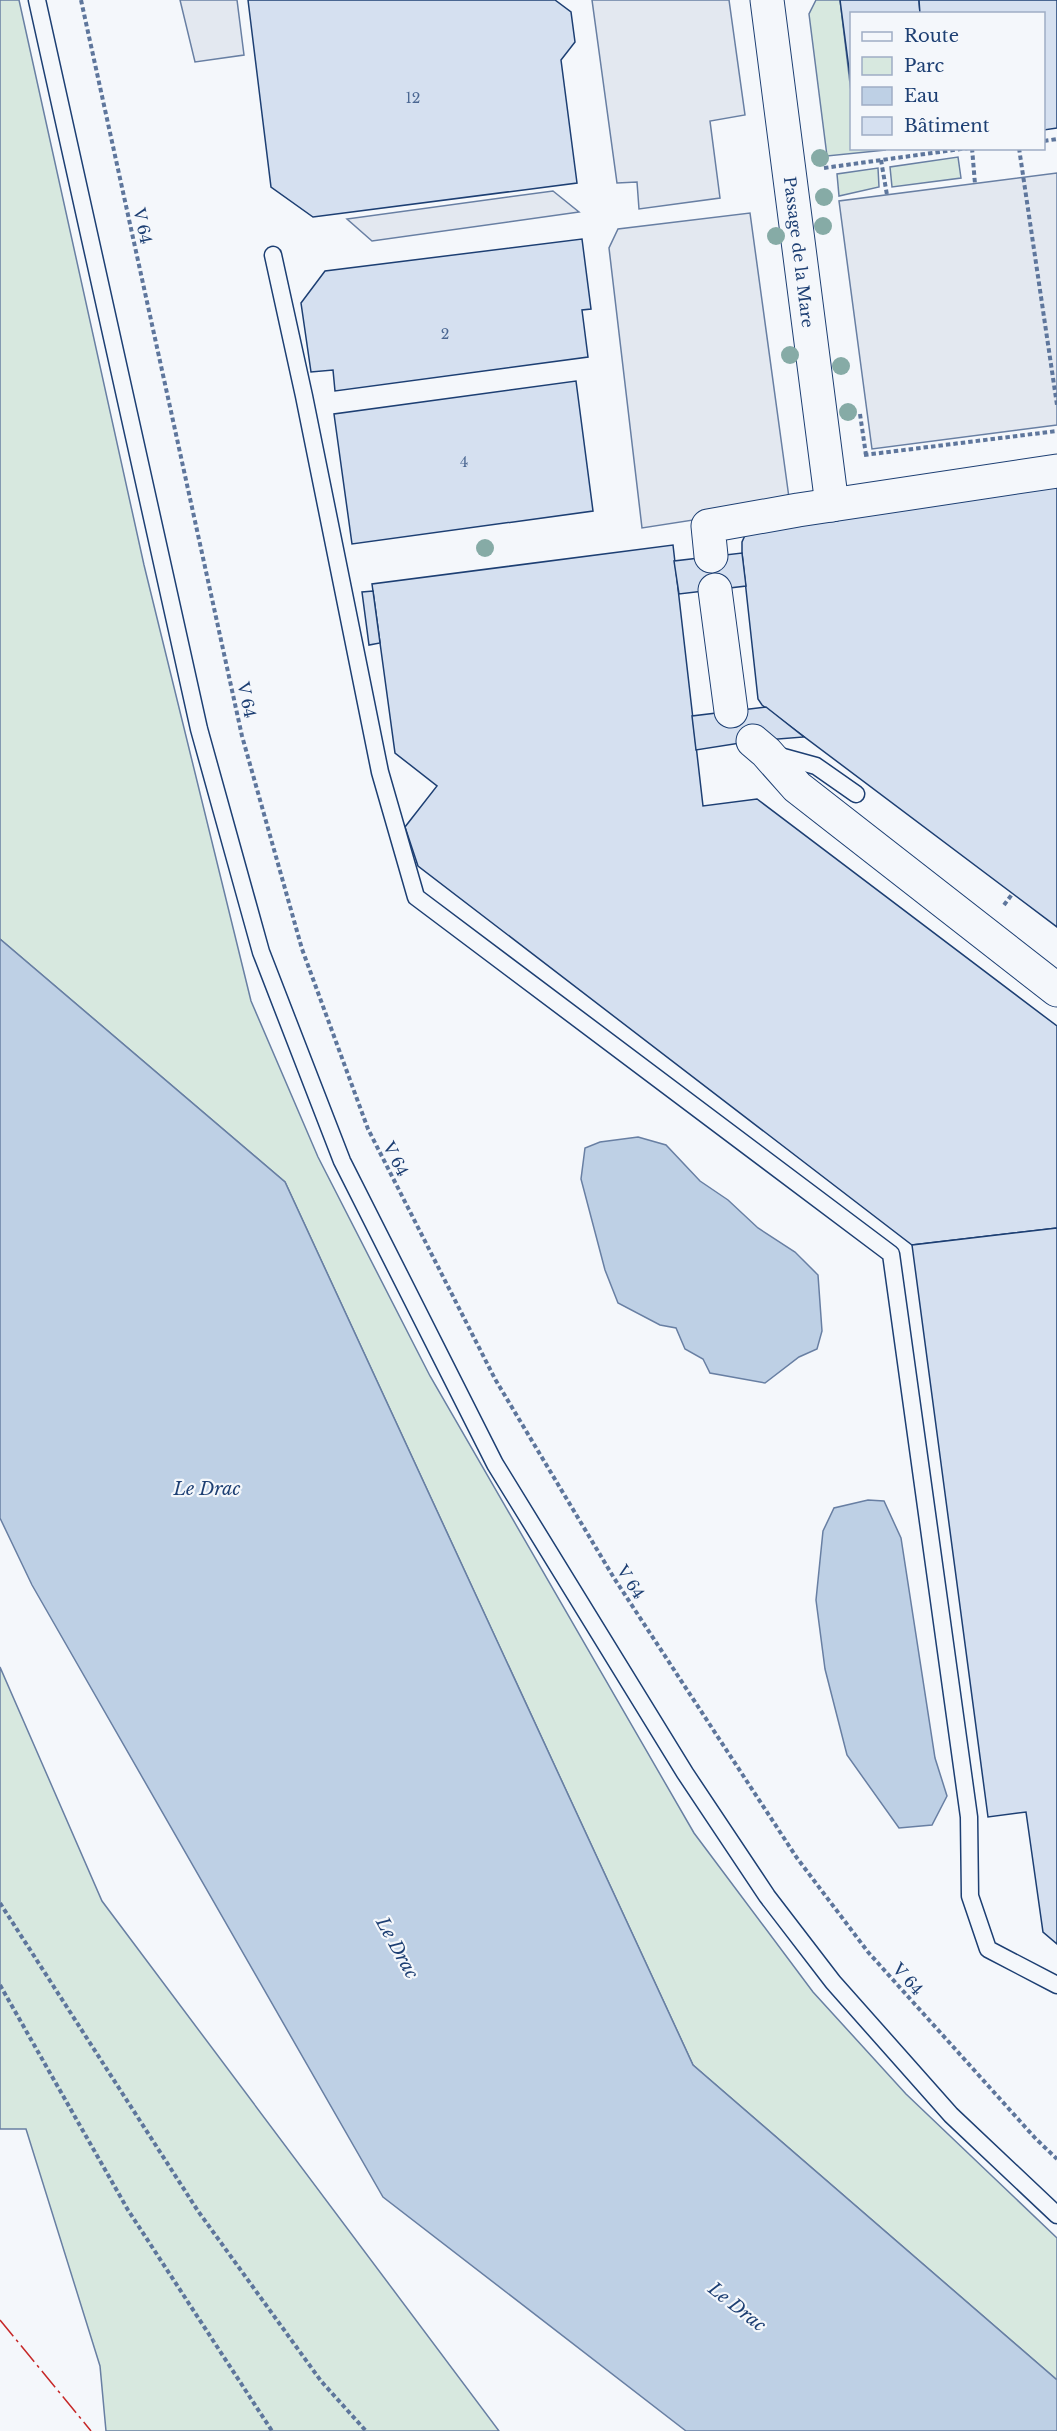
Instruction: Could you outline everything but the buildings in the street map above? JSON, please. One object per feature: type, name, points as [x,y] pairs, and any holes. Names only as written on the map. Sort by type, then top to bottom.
[{"type":"street","name":"Passage de la Mare","points":[[767,0],[832,505]]},
{"type":"street","points":[[711,556],[708,525],[1057,471]]},
{"type":"street","points":[[715,590],[731,711]]},
{"type":"street","points":[[760,746],[797,787],[1057,990]]},
{"type":"lane","points":[[37,0],[199,729],[261,952],[342,1161],[495,1464],[685,1773],[767,1896],[833,1982],[951,2115],[1057,2215]]},
{"type":"lane","points":[[273,255],[380,772],[416,897],[891,1254],[969,1817],[970,1896],[988,1949],[1057,1985]]},
{"type":"lane","points":[[760,746],[816,766],[856,794]]},
{"type":"path","name":"V 64","points":[[81,0],[242,736],[302,949],[368,1129],[495,1379],[614,1578],[797,1858],[868,1952],[1057,2159]]},
{"type":"path","points":[[818,169],[955,150]]},
{"type":"path","points":[[970,150],[975,184]]},
{"type":"path","points":[[1019,150],[1057,405]]},
{"type":"path","points":[[881,160],[887,195]]},
{"type":"path","points":[[867,455],[1057,431]]},
{"type":"path","points":[[0,1903],[198,2211],[321,2381],[366,2431]]},
{"type":"path","points":[[0,1985],[128,2210],[272,2431]]},
{"type":"green space","points":[[0,0],[19,0],[144,565],[251,1001],[318,1157],[430,1376],[694,1833],[813,1992],[906,2094],[1057,2238],[1057,2380],[693,2065],[285,1182],[0,939]]},
{"type":"green space","points":[[816,0],[840,0],[850,84],[850,150],[886,150],[827,156],[809,14]]},
{"type":"green space","points":[[958,157],[961,178],[892,187],[890,167]]},
{"type":"green space","points":[[878,168],[879,187],[839,196],[837,174]]},
{"type":"green space","points":[[0,1667],[102,1901],[499,2431],[106,2431],[100,2366],[26,2129],[0,2129]]},
{"type":"shaded area","points":[[180,0],[237,0],[244,55],[195,62]]},
{"type":"shaded area","points":[[592,0],[729,0],[745,115],[710,121],[720,198],[639,209],[637,182],[617,183]]},
{"type":"shaded area","points":[[1057,173],[1057,425],[872,449],[839,201]]},
{"type":"shaded area","points":[[553,191],[579,212],[372,241],[347,219]]},
{"type":"shaded area","points":[[750,213],[790,505],[642,528],[609,248],[618,229]]},
{"type":"water","name":"Le Drac","points":[[0,939],[285,1182],[693,2065],[1057,2380],[1057,2431],[686,2431],[383,2197],[32,1585],[0,1518]]},
{"type":"water","points":[[638,1137],[666,1145],[700,1181],[728,1200],[758,1228],[795,1252],[818,1275],[822,1331],[817,1349],[799,1357],[765,1383],[710,1373],[703,1359],[685,1349],[676,1328],[660,1325],[618,1303],[605,1270],[581,1179],[585,1148],[600,1142]]},
{"type":"water","points":[[868,1500],[884,1501],[901,1538],[935,1758],[947,1796],[932,1825],[899,1828],[847,1755],[825,1669],[816,1600],[823,1531],[834,1508]]},
{"type":"power","points":[[0,2320],[91,2431]]}]
